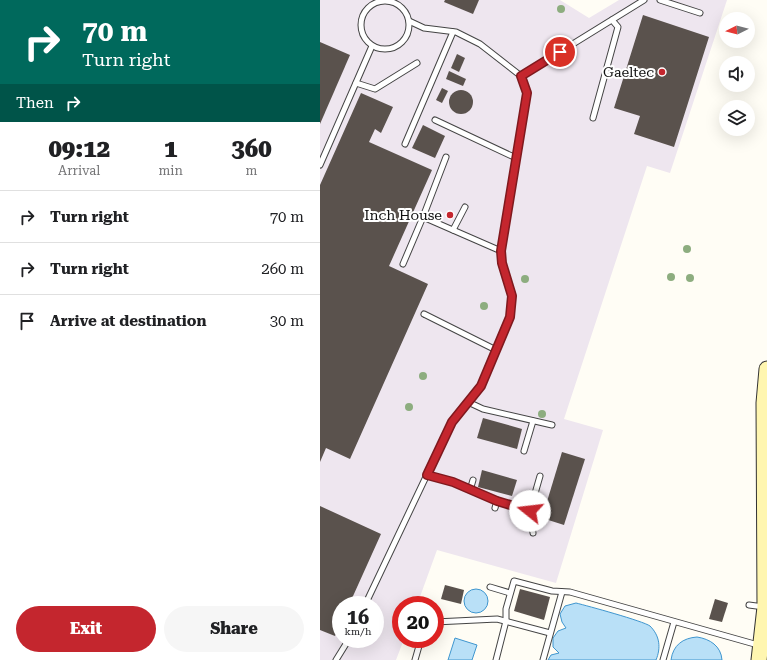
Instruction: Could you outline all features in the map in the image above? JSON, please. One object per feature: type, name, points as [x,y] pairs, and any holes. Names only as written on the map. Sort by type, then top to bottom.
[{"type":"street","points":[[760,653],[765,607],[764,403],[767,369]]},
{"type":"lane","points":[[390,0],[403,8],[409,21],[407,36],[395,47],[387,49],[372,46],[362,34],[360,26],[364,12],[375,1],[390,0]]},
{"type":"lane","points":[[521,76],[644,0]]},
{"type":"lane","points":[[660,0],[700,14]]},
{"type":"lane","points":[[593,118],[618,27],[612,20]]},
{"type":"lane","points":[[369,596],[452,422],[481,386],[510,317],[512,296],[502,263],[501,251],[527,93],[521,76],[480,44],[453,32],[424,28],[409,21]]},
{"type":"lane","points":[[405,144],[453,32]]},
{"type":"lane","points":[[320,165],[372,46]]},
{"type":"lane","points":[[356,83],[375,89],[417,64]]},
{"type":"lane","points":[[435,120],[516,158]]},
{"type":"lane","points":[[403,264],[446,157]]},
{"type":"lane","points":[[453,230],[465,207]]},
{"type":"lane","points":[[422,217],[501,251]]},
{"type":"lane","points":[[424,314],[496,350]]},
{"type":"lane","points":[[468,402],[483,409],[552,425]]},
{"type":"lane","points":[[524,451],[534,420]]},
{"type":"lane","points":[[427,475],[453,482],[497,501],[530,511]]},
{"type":"lane","points":[[533,533],[530,511],[540,476]]},
{"type":"lane","points":[[470,490],[474,480]]},
{"type":"lane","points":[[495,508],[497,501]]},
{"type":"lane","points":[[496,660],[506,622],[506,609],[514,581],[562,592],[674,622],[760,653]]},
{"type":"lane","points":[[490,587],[510,593]]},
{"type":"lane","points":[[543,660],[562,592]]},
{"type":"lane","points":[[749,605],[765,607]]},
{"type":"lane","points":[[444,622],[497,619],[550,633]]},
{"type":"lane","points":[[663,660],[674,622]]},
{"type":"lane","points":[[336,660],[343,648]]},
{"type":"lane","points":[[415,660],[418,648]]},
{"type":"shaded area","points":[[320,0],[560,0],[589,18],[619,0],[727,0],[723,12],[719,12],[719,24],[670,173],[647,166],[564,419],[603,430],[556,583],[437,550],[420,596],[392,596],[392,648],[401,648],[396,660],[320,660]]},
{"type":"water","points":[[476,589],[485,592],[488,601],[485,610],[476,613],[467,610],[464,601],[467,592]]},
{"type":"water","points":[[576,603],[627,617],[650,626],[656,634],[659,642],[659,651],[656,660],[548,660],[551,655],[559,653],[553,647],[553,638],[558,631],[566,628],[562,622],[560,614],[565,606]]},
{"type":"water","points":[[697,637],[706,639],[714,644],[720,651],[722,660],[671,660],[676,646],[687,639]]},
{"type":"water","points":[[455,638],[477,645],[472,660],[448,660]]},
{"type":"building","points":[[445,0],[479,0],[473,14],[444,2]]},
{"type":"building","name":"Gaeltec","points":[[643,15],[709,37],[674,147],[634,134],[640,116],[614,108]]},
{"type":"building","points":[[320,42],[350,55],[320,124]]},
{"type":"building","points":[[457,54],[465,58],[459,72],[451,68]]},
{"type":"building","points":[[449,71],[466,79],[463,86],[446,79]]},
{"type":"building","points":[[442,88],[448,91],[442,103],[436,100]]},
{"type":"building","points":[[461,90],[469,94],[473,102],[469,110],[461,114],[453,110],[449,102],[453,94]]},
{"type":"building","points":[[361,93],[393,107],[381,133],[375,129],[369,142],[432,170],[389,266],[428,284],[350,459],[326,448],[320,462],[320,185]]},
{"type":"building","points":[[423,125],[445,136],[435,158],[412,148]]},
{"type":"building","points":[[483,418],[522,429],[517,449],[477,438]]},
{"type":"building","points":[[562,452],[585,459],[564,525],[542,518]]},
{"type":"building","points":[[482,470],[517,480],[512,496],[478,487]]},
{"type":"building","points":[[320,506],[381,534],[353,596],[332,596],[332,635],[320,630]]},
{"type":"building","points":[[445,585],[464,590],[461,604],[444,600],[444,596],[442,596]]},
{"type":"building","points":[[520,589],[550,597],[544,620],[514,611]]},
{"type":"building","points":[[715,599],[728,603],[722,622],[709,619]]},
{"type":"place","name":"Gaeltec","points":[[662,72]]},
{"type":"place","name":"Inch House","points":[[450,215]]},
{"type":"route","points":[[530,511],[475,493],[453,482],[427,475],[452,422],[481,386],[510,317],[512,296],[502,263],[501,251],[527,93],[521,76],[560,52]]}]
